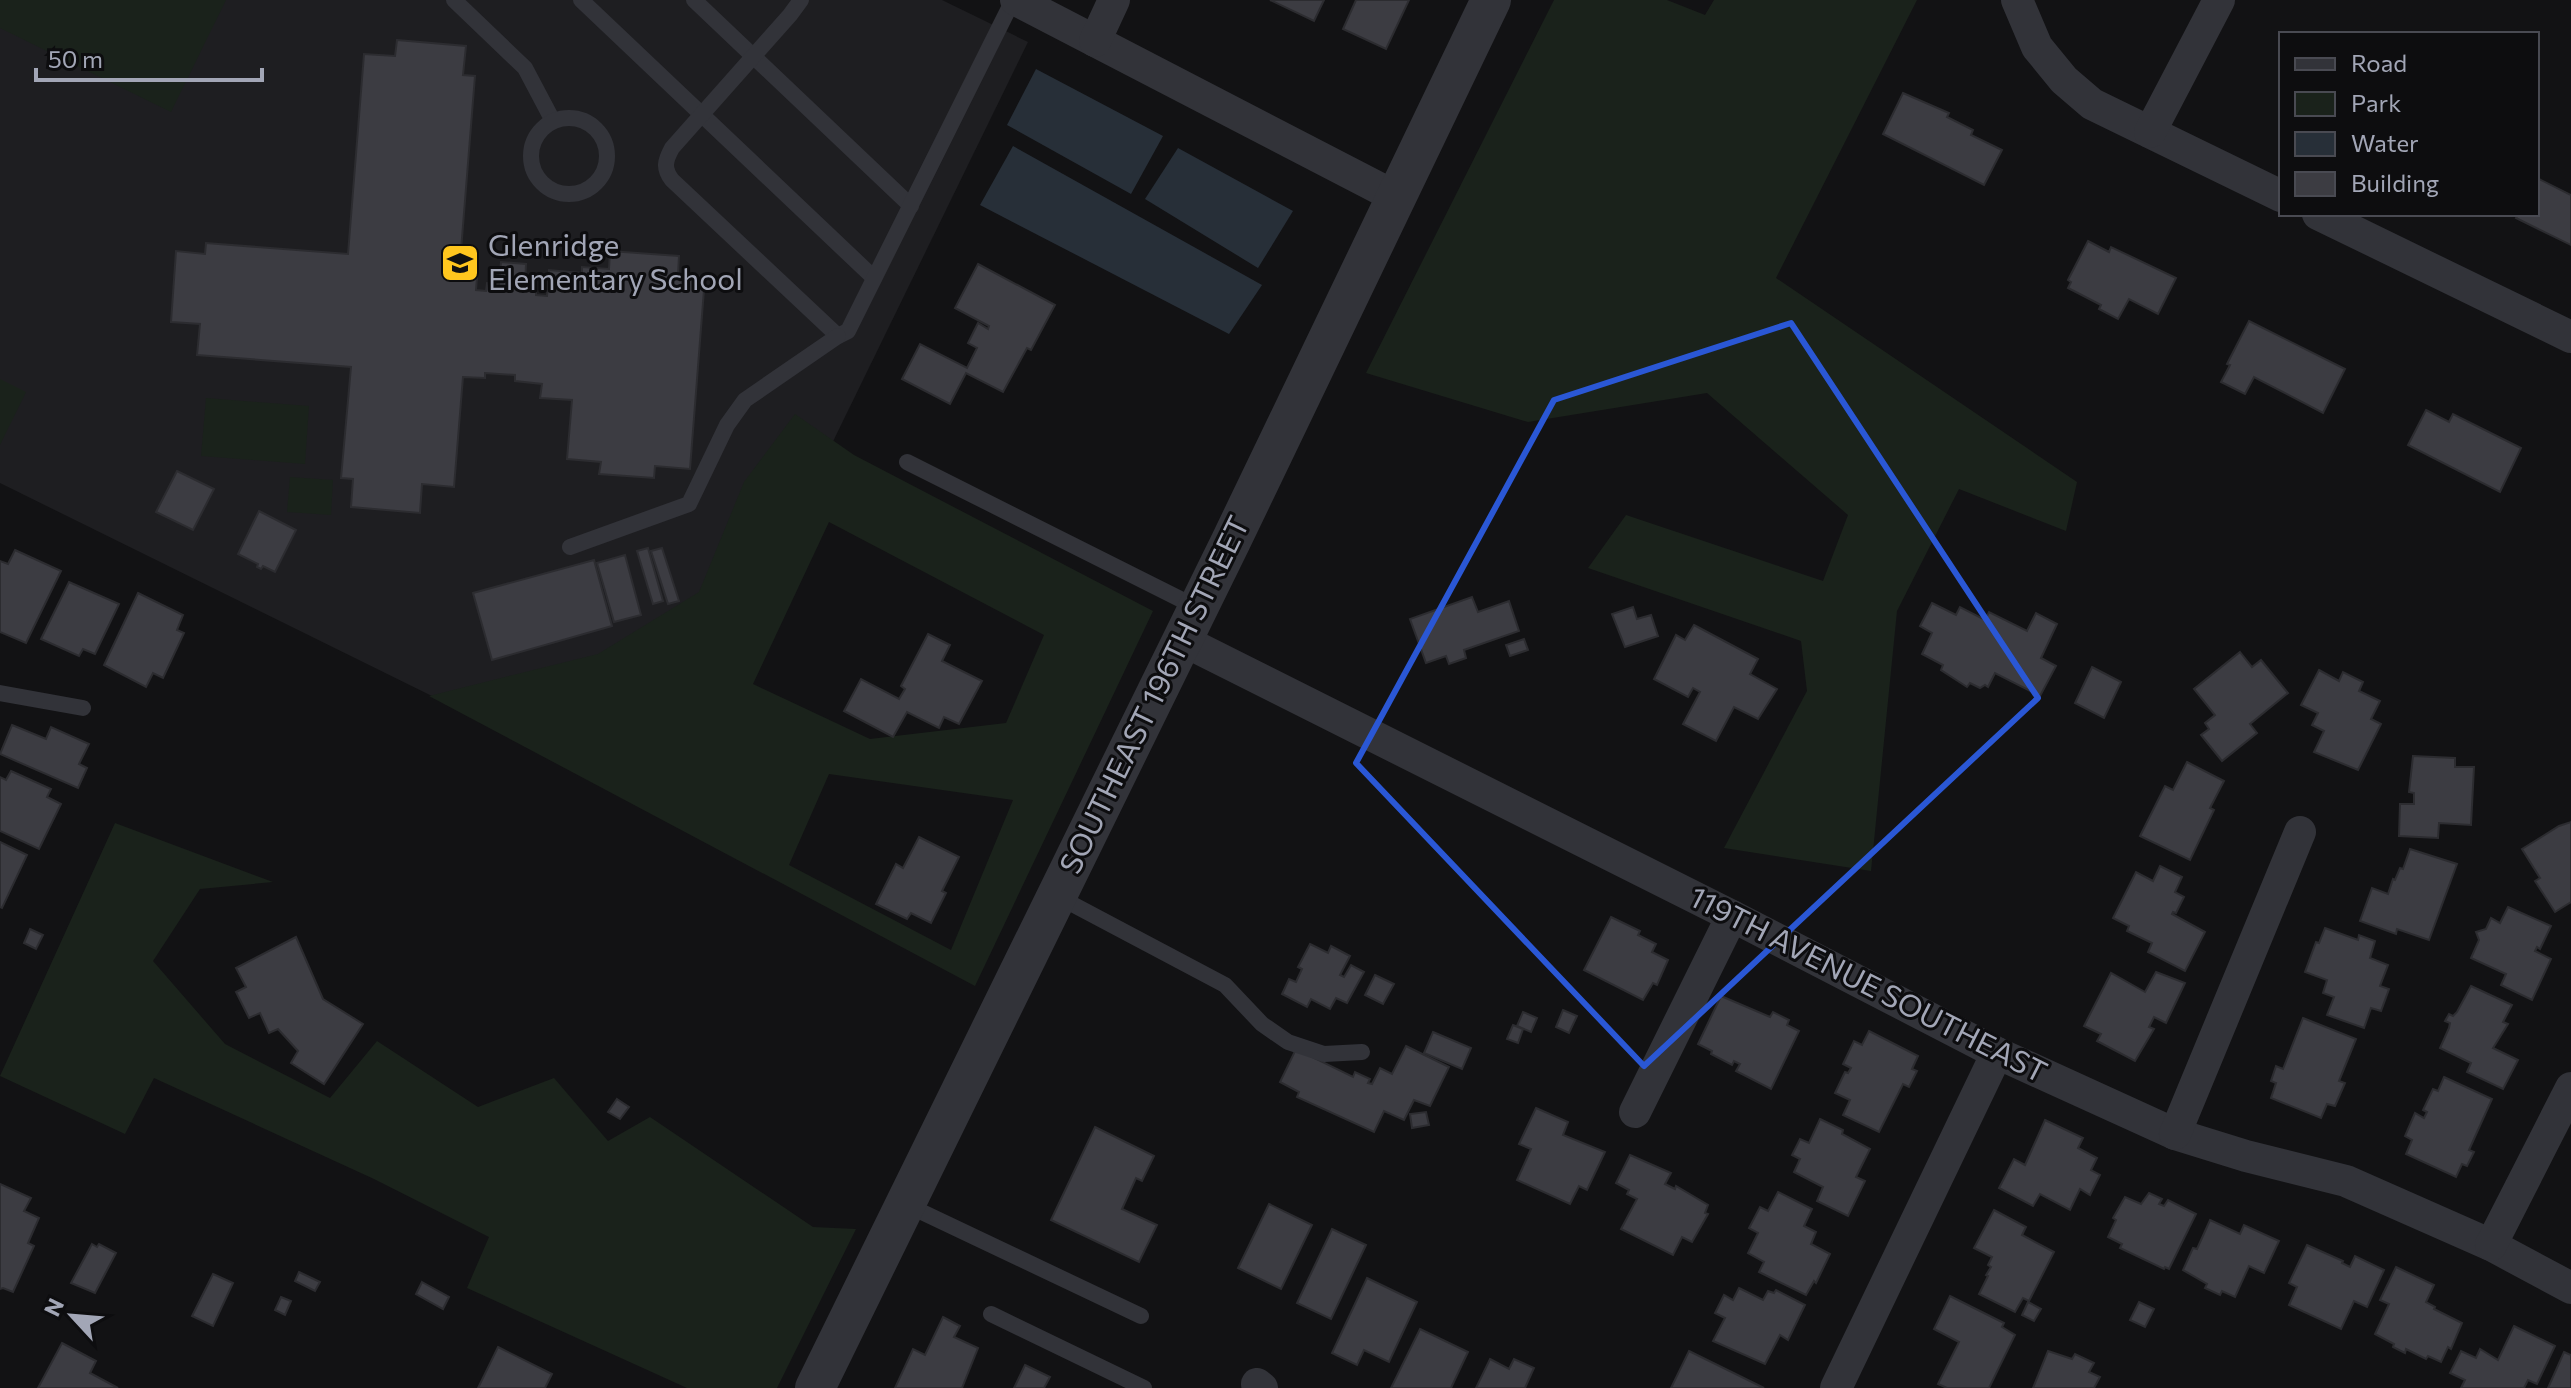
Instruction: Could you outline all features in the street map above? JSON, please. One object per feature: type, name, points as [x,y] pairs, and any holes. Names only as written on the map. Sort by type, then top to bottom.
[{"type":"street","points":[[1015,0],[1396,197]]},
{"type":"street","points":[[1095,41],[1114,0]]},
{"type":"street","name":"SOUTHEAST 196TH STREET","points":[[815,1388],[1190,624],[1491,0]]},
{"type":"street","points":[[2017,0],[2037,47],[2064,80],[2092,104],[2279,195]]},
{"type":"street","points":[[2150,132],[2219,0]]},
{"type":"street","points":[[2322,216],[2571,337]]},
{"type":"street","name":"119TH AVENUE SOUTHEAST","points":[[1190,624],[1732,916],[1997,1053],[2175,1134],[2346,1181],[2491,1245],[2571,1288]]},
{"type":"street","points":[[2175,1134],[2300,832]]},
{"type":"street","points":[[1635,1112],[1732,916]]},
{"type":"street","points":[[1836,1388],[1997,1053]]},
{"type":"street","points":[[2491,1245],[2571,1088]]},
{"type":"lane","points":[[454,0],[525,68],[553,121]]},
{"type":"lane","points":[[581,0],[874,278]]},
{"type":"lane","points":[[694,0],[911,206]]},
{"type":"lane","points":[[801,0],[672,148],[665,161],[666,172],[838,336]]},
{"type":"lane","points":[[570,547],[689,504],[727,425],[745,400],[848,331],[1015,0]]},
{"type":"lane","points":[[579,119],[591,125],[606,147],[603,173],[584,191],[560,193],[540,181],[534,171],[531,160],[536,137],[553,121],[579,119]]},
{"type":"lane","points":[[907,462],[1190,624]]},
{"type":"lane","points":[[0,693],[83,708]]},
{"type":"lane","points":[[1057,896],[1225,985],[1262,1024],[1288,1042],[1324,1054],[1362,1052]]},
{"type":"lane","points":[[905,1204],[1141,1316]]},
{"type":"lane","points":[[991,1314],[1144,1388]]},
{"type":"highlighted area","points":[[1791,323],[2038,698],[1644,1066],[1356,763],[1554,400]]},
{"type":"shaded area","name":"Glenridge Elementary School","points":[[0,0],[942,0],[1028,42],[655,806],[0,483]]},
{"type":"green space","points":[[0,0],[226,0],[171,112],[0,28]]},
{"type":"green space","points":[[1554,0],[1667,0],[1705,15],[1714,0],[1917,0],[1776,278],[2077,482],[2066,531],[1959,489],[1897,611],[1871,871],[1724,848],[1807,691],[1801,641],[1588,568],[1626,515],[1823,581],[1848,515],[1707,393],[1528,422],[1366,373]]},
{"type":"green space","points":[[0,379],[26,392],[0,445]]},
{"type":"green space","points":[[206,398],[309,406],[305,464],[201,456]]},
{"type":"green space","points":[[795,414],[854,455],[1153,611],[975,986],[429,696],[598,654],[699,592],[744,482]],"holes":[[[829,522],[1044,635],[1006,723],[870,739],[753,684]],[[829,774],[1013,800],[951,950],[789,865]]]},
{"type":"green space","points":[[290,477],[333,480],[331,515],[287,512]]},
{"type":"green space","points":[[115,823],[273,882],[200,889],[153,961],[225,1044],[330,1098],[377,1041],[478,1107],[554,1078],[608,1141],[650,1117],[813,1227],[856,1229],[777,1388],[687,1388],[467,1288],[489,1237],[374,1179],[154,1078],[125,1134],[0,1076]]},
{"type":"water","points":[[1036,69],[1163,136],[1131,194],[1007,125]]},
{"type":"water","points":[[1013,146],[1262,285],[1229,334],[980,205]]},
{"type":"water","points":[[1178,148],[1293,211],[1258,268],[1145,199]]},
{"type":"building","points":[[1270,0],[1324,0],[1314,21]]},
{"type":"building","points":[[1356,0],[1409,0],[1386,49],[1343,29]]},
{"type":"building","points":[[397,40],[466,46],[463,75],[475,76],[460,263],[478,265],[476,290],[486,291],[487,283],[499,284],[501,262],[526,264],[525,286],[536,287],[536,295],[547,296],[549,270],[582,273],[582,267],[609,269],[610,251],[679,256],[678,275],[705,277],[690,469],[655,466],[654,478],[599,474],[601,462],[567,459],[572,400],[540,398],[542,384],[515,381],[515,375],[485,373],[485,378],[463,377],[454,487],[422,484],[420,513],[351,507],[353,479],[341,478],[351,367],[197,355],[200,324],[171,322],[176,251],[205,254],[206,243],[348,254],[364,54],[395,56]]},
{"type":"building","points":[[1903,93],[1949,113],[1947,117],[1973,130],[1971,135],[2002,150],[1984,185],[1883,134]]},
{"type":"building","points":[[2539,179],[2571,195],[2571,245],[2516,218],[2539,216]]},
{"type":"building","points":[[2088,241],[2109,252],[2111,247],[2176,278],[2158,314],[2129,299],[2118,319],[2099,309],[2101,305],[2068,288],[2071,282],[2068,280]]},
{"type":"building","points":[[978,264],[1055,305],[1031,350],[1027,348],[1003,392],[966,373],[950,404],[902,379],[920,344],[967,368],[977,348],[968,343],[978,323],[988,329],[989,326],[955,308]]},
{"type":"building","points":[[2249,321],[2345,369],[2323,413],[2254,377],[2245,394],[2221,382]]},
{"type":"building","points":[[2426,410],[2449,422],[2453,414],[2521,448],[2500,492],[2408,445]]},
{"type":"building","points":[[177,471],[214,489],[193,530],[156,512]]},
{"type":"building","points":[[259,511],[296,530],[275,572],[263,566],[261,569],[257,567],[258,564],[238,554]]},
{"type":"building","points":[[648,548],[663,601],[653,604],[637,551]]},
{"type":"building","points":[[662,548],[679,601],[668,604],[651,551]]},
{"type":"building","points":[[15,550],[61,571],[26,643],[0,632],[0,561],[8,564]]},
{"type":"building","points":[[625,555],[641,615],[614,622],[597,563]]},
{"type":"building","points":[[594,560],[612,626],[492,660],[473,593]]},
{"type":"building","points":[[69,582],[119,604],[95,654],[83,649],[79,656],[41,639]]},
{"type":"building","points":[[138,593],[183,615],[177,630],[184,633],[163,678],[153,673],[146,687],[104,665]]},
{"type":"building","points":[[1472,597],[1478,612],[1509,601],[1519,631],[1464,650],[1466,658],[1449,664],[1446,656],[1426,663],[1410,619]]},
{"type":"building","points":[[1932,603],[1956,615],[1960,607],[1985,620],[1989,612],[2027,631],[2036,613],[2057,624],[2041,658],[2056,666],[2040,696],[1995,673],[1988,687],[1980,688],[1970,683],[1967,687],[1941,670],[1943,665],[1922,654],[1932,633],[1920,626]]},
{"type":"building","points":[[1633,607],[1637,619],[1651,615],[1658,636],[1625,647],[1612,614]]},
{"type":"building","points":[[1694,625],[1758,659],[1750,674],[1777,689],[1758,719],[1734,707],[1716,741],[1683,724],[1700,692],[1693,688],[1688,697],[1654,679],[1676,635],[1685,640]]},
{"type":"building","points":[[928,634],[950,645],[942,661],[982,681],[959,724],[944,717],[939,728],[907,712],[893,737],[844,711],[861,679],[899,699],[905,689],[901,686]]},
{"type":"building","points":[[1524,639],[1528,650],[1510,656],[1506,645]]},
{"type":"building","points":[[2240,652],[2252,667],[2261,660],[2288,693],[2250,724],[2257,733],[2222,761],[2201,735],[2209,729],[2205,723],[2215,715],[2194,689]]},
{"type":"building","points":[[2092,667],[2121,682],[2104,718],[2075,703]]},
{"type":"building","points":[[2319,670],[2339,681],[2343,672],[2363,682],[2359,691],[2380,701],[2371,719],[2381,724],[2358,770],[2314,752],[2324,731],[2312,725],[2318,713],[2301,705]]},
{"type":"building","points":[[12,725],[46,739],[51,727],[89,744],[79,764],[87,768],[78,788],[0,754]]},
{"type":"building","points":[[2413,756],[2455,758],[2455,767],[2474,767],[2471,825],[2439,823],[2438,838],[2399,836],[2400,804],[2414,804],[2414,793],[2409,792]]},
{"type":"building","points":[[2187,762],[2224,781],[2190,860],[2140,836],[2165,786],[2173,790]]},
{"type":"building","points":[[11,771],[51,789],[47,797],[61,804],[39,849],[0,831],[0,777],[6,780]]},
{"type":"building","points":[[2571,822],[2571,902],[2555,912],[2535,881],[2540,878],[2522,849]]},
{"type":"building","points":[[919,837],[959,857],[931,923],[911,913],[907,919],[876,904],[896,864],[903,868]]},
{"type":"building","points":[[0,842],[27,855],[2,908],[0,907]]},
{"type":"building","points":[[2410,849],[2457,864],[2429,940],[2397,929],[2396,934],[2360,921],[2372,888],[2388,894],[2393,879],[2400,868],[2403,869]]},
{"type":"building","points":[[2160,866],[2182,877],[2175,892],[2184,897],[2176,913],[2172,914],[2205,932],[2185,971],[2148,952],[2152,943],[2127,931],[2129,926],[2113,918],[2136,872],[2153,881]]},
{"type":"building","points":[[2508,907],[2551,926],[2540,949],[2537,947],[2535,951],[2551,959],[2532,1000],[2501,985],[2506,974],[2471,958],[2479,940],[2476,932],[2486,929],[2491,918],[2500,923]]},
{"type":"building","points":[[1611,917],[1640,931],[1638,935],[1656,944],[1652,952],[1668,960],[1657,985],[1653,983],[1643,1000],[1584,970]]},
{"type":"building","points":[[2325,928],[2358,940],[2359,935],[2375,941],[2370,958],[2388,965],[2380,986],[2389,989],[2381,1011],[2371,1008],[2364,1028],[2327,1015],[2334,997],[2323,993],[2327,980],[2305,972],[2316,942],[2319,943]]},
{"type":"building","points":[[30,929],[43,935],[36,949],[24,943]]},
{"type":"building","points":[[296,937],[323,999],[363,1024],[324,1084],[291,1063],[298,1051],[278,1029],[269,1033],[260,1013],[249,1018],[236,992],[246,987],[236,968]]},
{"type":"building","points":[[1310,944],[1328,953],[1331,946],[1350,956],[1340,975],[1344,977],[1351,965],[1364,972],[1347,1003],[1336,998],[1330,1009],[1311,999],[1307,1007],[1282,994],[1289,979],[1296,982],[1302,969],[1298,967]]},
{"type":"building","points":[[2156,972],[2185,983],[2166,1023],[2154,1017],[2149,1027],[2154,1029],[2135,1061],[2097,1041],[2101,1034],[2084,1026],[2111,973],[2145,992]]},
{"type":"building","points":[[1375,975],[1394,984],[1383,1004],[1365,995]]},
{"type":"building","points":[[2471,986],[2512,1005],[2503,1022],[2508,1024],[2493,1048],[2518,1060],[2503,1089],[2467,1072],[2471,1063],[2440,1048],[2450,1023],[2445,1021],[2449,1014],[2453,1016],[2457,1012]]},
{"type":"building","points":[[1721,996],[1770,1017],[1773,1012],[1789,1020],[1787,1025],[1799,1031],[1771,1089],[1736,1071],[1740,1064],[1734,1061],[1732,1065],[1698,1044]]},
{"type":"building","points":[[1563,1010],[1577,1016],[1569,1033],[1556,1027]]},
{"type":"building","points":[[1523,1012],[1537,1018],[1531,1032],[1517,1026]]},
{"type":"building","points":[[2303,1018],[2356,1039],[2339,1081],[2345,1083],[2335,1106],[2327,1104],[2321,1118],[2271,1098],[2276,1083],[2271,1081],[2276,1066],[2283,1069]]},
{"type":"building","points":[[1513,1025],[1523,1029],[1518,1043],[1507,1039]]},
{"type":"building","points":[[1869,1031],[1918,1056],[1912,1069],[1917,1071],[1909,1087],[1903,1084],[1879,1132],[1843,1115],[1850,1100],[1835,1093],[1845,1072],[1848,1073],[1851,1068],[1843,1064],[1854,1041],[1862,1045]]},
{"type":"building","points":[[1433,1032],[1471,1048],[1462,1069],[1424,1053]]},
{"type":"building","points":[[1406,1046],[1449,1067],[1430,1106],[1414,1100],[1404,1120],[1384,1111],[1374,1132],[1297,1097],[1299,1092],[1280,1082],[1296,1049],[1353,1077],[1355,1072],[1370,1079],[1368,1083],[1372,1084],[1380,1068],[1392,1074]]},
{"type":"building","points":[[2444,1077],[2492,1099],[2469,1150],[2474,1152],[2467,1166],[2462,1164],[2456,1177],[2406,1154],[2412,1140],[2405,1136],[2415,1113],[2424,1118],[2427,1112],[2423,1110],[2433,1089],[2438,1091]]},
{"type":"building","points":[[617,1099],[629,1107],[620,1119],[608,1112]]},
{"type":"building","points":[[1536,1108],[1568,1122],[1563,1135],[1605,1152],[1587,1190],[1579,1186],[1570,1204],[1517,1180],[1531,1149],[1519,1144]]},
{"type":"building","points":[[1426,1112],[1429,1125],[1412,1128],[1410,1114]]},
{"type":"building","points":[[1820,1119],[1843,1130],[1842,1134],[1870,1149],[1856,1177],[1865,1181],[1848,1216],[1817,1201],[1823,1187],[1794,1172],[1800,1159],[1792,1155],[1800,1139],[1809,1143]]},
{"type":"building","points":[[2045,1120],[2083,1138],[2078,1148],[2097,1158],[2091,1170],[2100,1175],[2090,1195],[2080,1189],[2070,1210],[2040,1194],[2033,1206],[1999,1188],[2014,1159],[2025,1165]]},
{"type":"building","points":[[1095,1127],[1154,1156],[1142,1181],[1136,1178],[1122,1209],[1157,1225],[1139,1262],[1051,1220]]},
{"type":"building","points":[[1630,1155],[1671,1173],[1665,1184],[1675,1189],[1676,1186],[1708,1205],[1705,1213],[1708,1214],[1692,1242],[1682,1237],[1673,1255],[1621,1229],[1637,1199],[1616,1183]]},
{"type":"building","points":[[0,1184],[31,1198],[24,1211],[39,1218],[28,1243],[34,1246],[13,1292],[0,1289]]},
{"type":"building","points":[[1778,1192],[1812,1209],[1804,1226],[1816,1232],[1811,1244],[1830,1254],[1816,1283],[1814,1281],[1806,1295],[1759,1272],[1764,1262],[1748,1253],[1758,1233],[1749,1228],[1760,1207],[1768,1211]]},
{"type":"building","points":[[2149,1193],[2162,1199],[2159,1204],[2164,1206],[2168,1200],[2196,1214],[2169,1269],[2120,1248],[2122,1244],[2108,1237],[2116,1220],[2113,1218],[2125,1197],[2141,1204]]},
{"type":"building","points":[[1269,1204],[1312,1225],[1281,1289],[1238,1268]]},
{"type":"building","points":[[1994,1210],[2026,1227],[2022,1235],[2054,1252],[2029,1301],[2023,1298],[2015,1312],[1979,1294],[1988,1276],[1992,1257],[1974,1248]]},
{"type":"building","points":[[2210,1220],[2240,1234],[2244,1225],[2279,1241],[2264,1273],[2249,1266],[2235,1297],[2205,1288],[2207,1284],[2183,1270]]},
{"type":"building","points":[[1332,1229],[1366,1245],[1331,1319],[1297,1303]]},
{"type":"building","points":[[92,1244],[97,1247],[99,1244],[116,1253],[95,1293],[71,1283]]},
{"type":"building","points":[[2307,1245],[2350,1267],[2355,1256],[2384,1270],[2367,1307],[2354,1301],[2341,1329],[2289,1305],[2297,1287],[2289,1283]]},
{"type":"building","points":[[2396,1267],[2434,1285],[2426,1302],[2462,1323],[2451,1349],[2448,1347],[2441,1362],[2428,1356],[2426,1359],[2406,1349],[2405,1353],[2375,1334],[2389,1304],[2380,1300]]},
{"type":"building","points":[[299,1272],[320,1282],[315,1291],[295,1281]]},
{"type":"building","points":[[213,1274],[233,1283],[213,1326],[192,1316]]},
{"type":"building","points":[[1367,1278],[1417,1302],[1389,1362],[1364,1350],[1357,1365],[1332,1353]]},
{"type":"building","points":[[422,1282],[449,1297],[443,1309],[416,1294]]},
{"type":"building","points":[[1739,1288],[1763,1300],[1768,1291],[1774,1293],[1776,1290],[1805,1305],[1788,1340],[1780,1335],[1765,1364],[1713,1341],[1725,1318],[1715,1313],[1724,1295],[1733,1300]]},
{"type":"building","points":[[1950,1296],[2004,1323],[2002,1327],[2015,1335],[1989,1388],[1947,1388],[1938,1384],[1959,1342],[1934,1329]]},
{"type":"building","points":[[281,1297],[291,1301],[285,1315],[275,1310]]},
{"type":"building","points":[[2028,1302],[2041,1309],[2034,1321],[2022,1315]]},
{"type":"building","points":[[2139,1302],[2154,1309],[2145,1327],[2130,1320]]},
{"type":"building","points":[[943,1317],[960,1326],[954,1337],[978,1348],[962,1388],[895,1388],[913,1349],[925,1355]]},
{"type":"building","points":[[2514,1326],[2555,1346],[2537,1384],[2528,1380],[2524,1388],[2461,1388],[2465,1380],[2450,1373],[2461,1351],[2476,1358],[2480,1349],[2498,1360]]},
{"type":"building","points":[[1420,1329],[1468,1352],[1451,1388],[1391,1388]]},
{"type":"building","points":[[62,1343],[96,1361],[90,1373],[118,1388],[38,1388]]},
{"type":"building","points":[[498,1347],[552,1374],[545,1388],[478,1388]]},
{"type":"building","points":[[1689,1351],[1764,1388],[1671,1388]]},
{"type":"building","points":[[2048,1351],[2072,1359],[2075,1354],[2094,1363],[2089,1372],[2100,1377],[2094,1388],[2033,1388]]},
{"type":"building","points":[[2564,1352],[2571,1355],[2571,1388],[2548,1388]]},
{"type":"building","points":[[1490,1359],[1509,1369],[1514,1359],[1534,1368],[1525,1388],[1476,1388]]},
{"type":"building","points":[[1025,1365],[1050,1377],[1044,1388],[1014,1388]]},
{"type":"place","name":"Glenridge Elementary School","points":[[460,263]]}]
